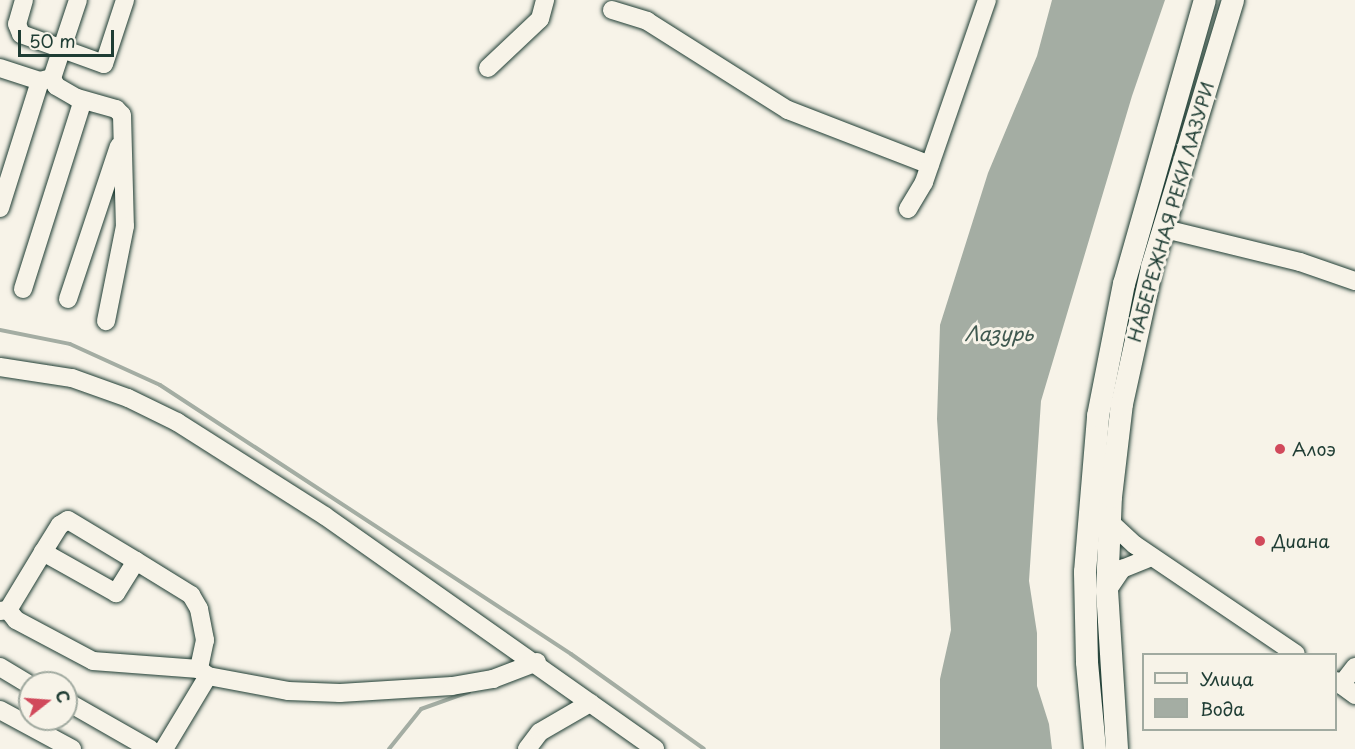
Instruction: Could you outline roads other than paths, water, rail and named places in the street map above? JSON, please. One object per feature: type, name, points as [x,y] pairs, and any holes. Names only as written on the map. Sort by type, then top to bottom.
[{"type":"main road","name":"НАБЕРЕЖНАЯ РЕКИ ЛАЗУРИ","points":[[1095,749],[1085,584],[1098,416],[1124,284],[1205,0]]},
{"type":"main road","name":"НАБЕРЕЖНАЯ РЕКИ ЛАЗУРИ","points":[[1117,749],[1107,591],[1109,521],[1130,358],[1165,229],[1233,0]]},
{"type":"street","points":[[24,0],[17,24],[21,34],[104,64],[125,0]]},
{"type":"street","points":[[0,208],[46,80],[62,50],[78,0]]},
{"type":"street","points":[[488,68],[540,19],[545,0]]},
{"type":"street","points":[[908,209],[930,165],[987,0]]},
{"type":"street","points":[[612,10],[647,21],[788,110],[930,165]]},
{"type":"street","points":[[0,68],[46,80],[83,100],[116,109],[122,115],[125,226],[106,321]]},
{"type":"street","points":[[22,289],[83,100]]},
{"type":"street","points":[[68,299],[122,139]]},
{"type":"street","points":[[1165,229],[1300,262],[1355,281]]},
{"type":"street","points":[[0,367],[72,378],[128,398],[177,422],[325,516],[537,662],[655,749]]},
{"type":"street","points":[[164,749],[203,673],[205,640],[195,602],[191,595],[68,520],[60,525],[4,610],[16,620],[93,661],[203,673],[288,691],[381,691],[493,679],[537,662]]},
{"type":"street","points":[[1109,521],[1156,559],[1295,653]]},
{"type":"street","points":[[43,552],[116,593],[136,561]]},
{"type":"street","points":[[1107,591],[1122,569],[1156,559]]},
{"type":"street","points":[[0,667],[18,678]]},
{"type":"street","points":[[1344,687],[1355,667]]},
{"type":"street","points":[[527,749],[540,732],[590,703]]},
{"type":"street","points":[[78,708],[150,749]]},
{"type":"street","points":[[0,710],[72,749]]},
{"type":"water","name":"Лазурь","points":[[1052,0],[1165,0],[1132,96],[1041,401],[1029,581],[1037,633],[1037,686],[1049,724],[1052,749],[940,749],[940,679],[951,630],[937,419],[940,325],[988,173],[1037,56]]},
{"type":"waterway","points":[[0,330],[70,344],[160,385],[571,654],[704,749]]},
{"type":"waterway","points":[[389,749],[421,709],[469,692]]},
{"type":"place","name":"Алоэ","points":[[1280,449]]},
{"type":"place","name":"Диана","points":[[1260,541]]}]
